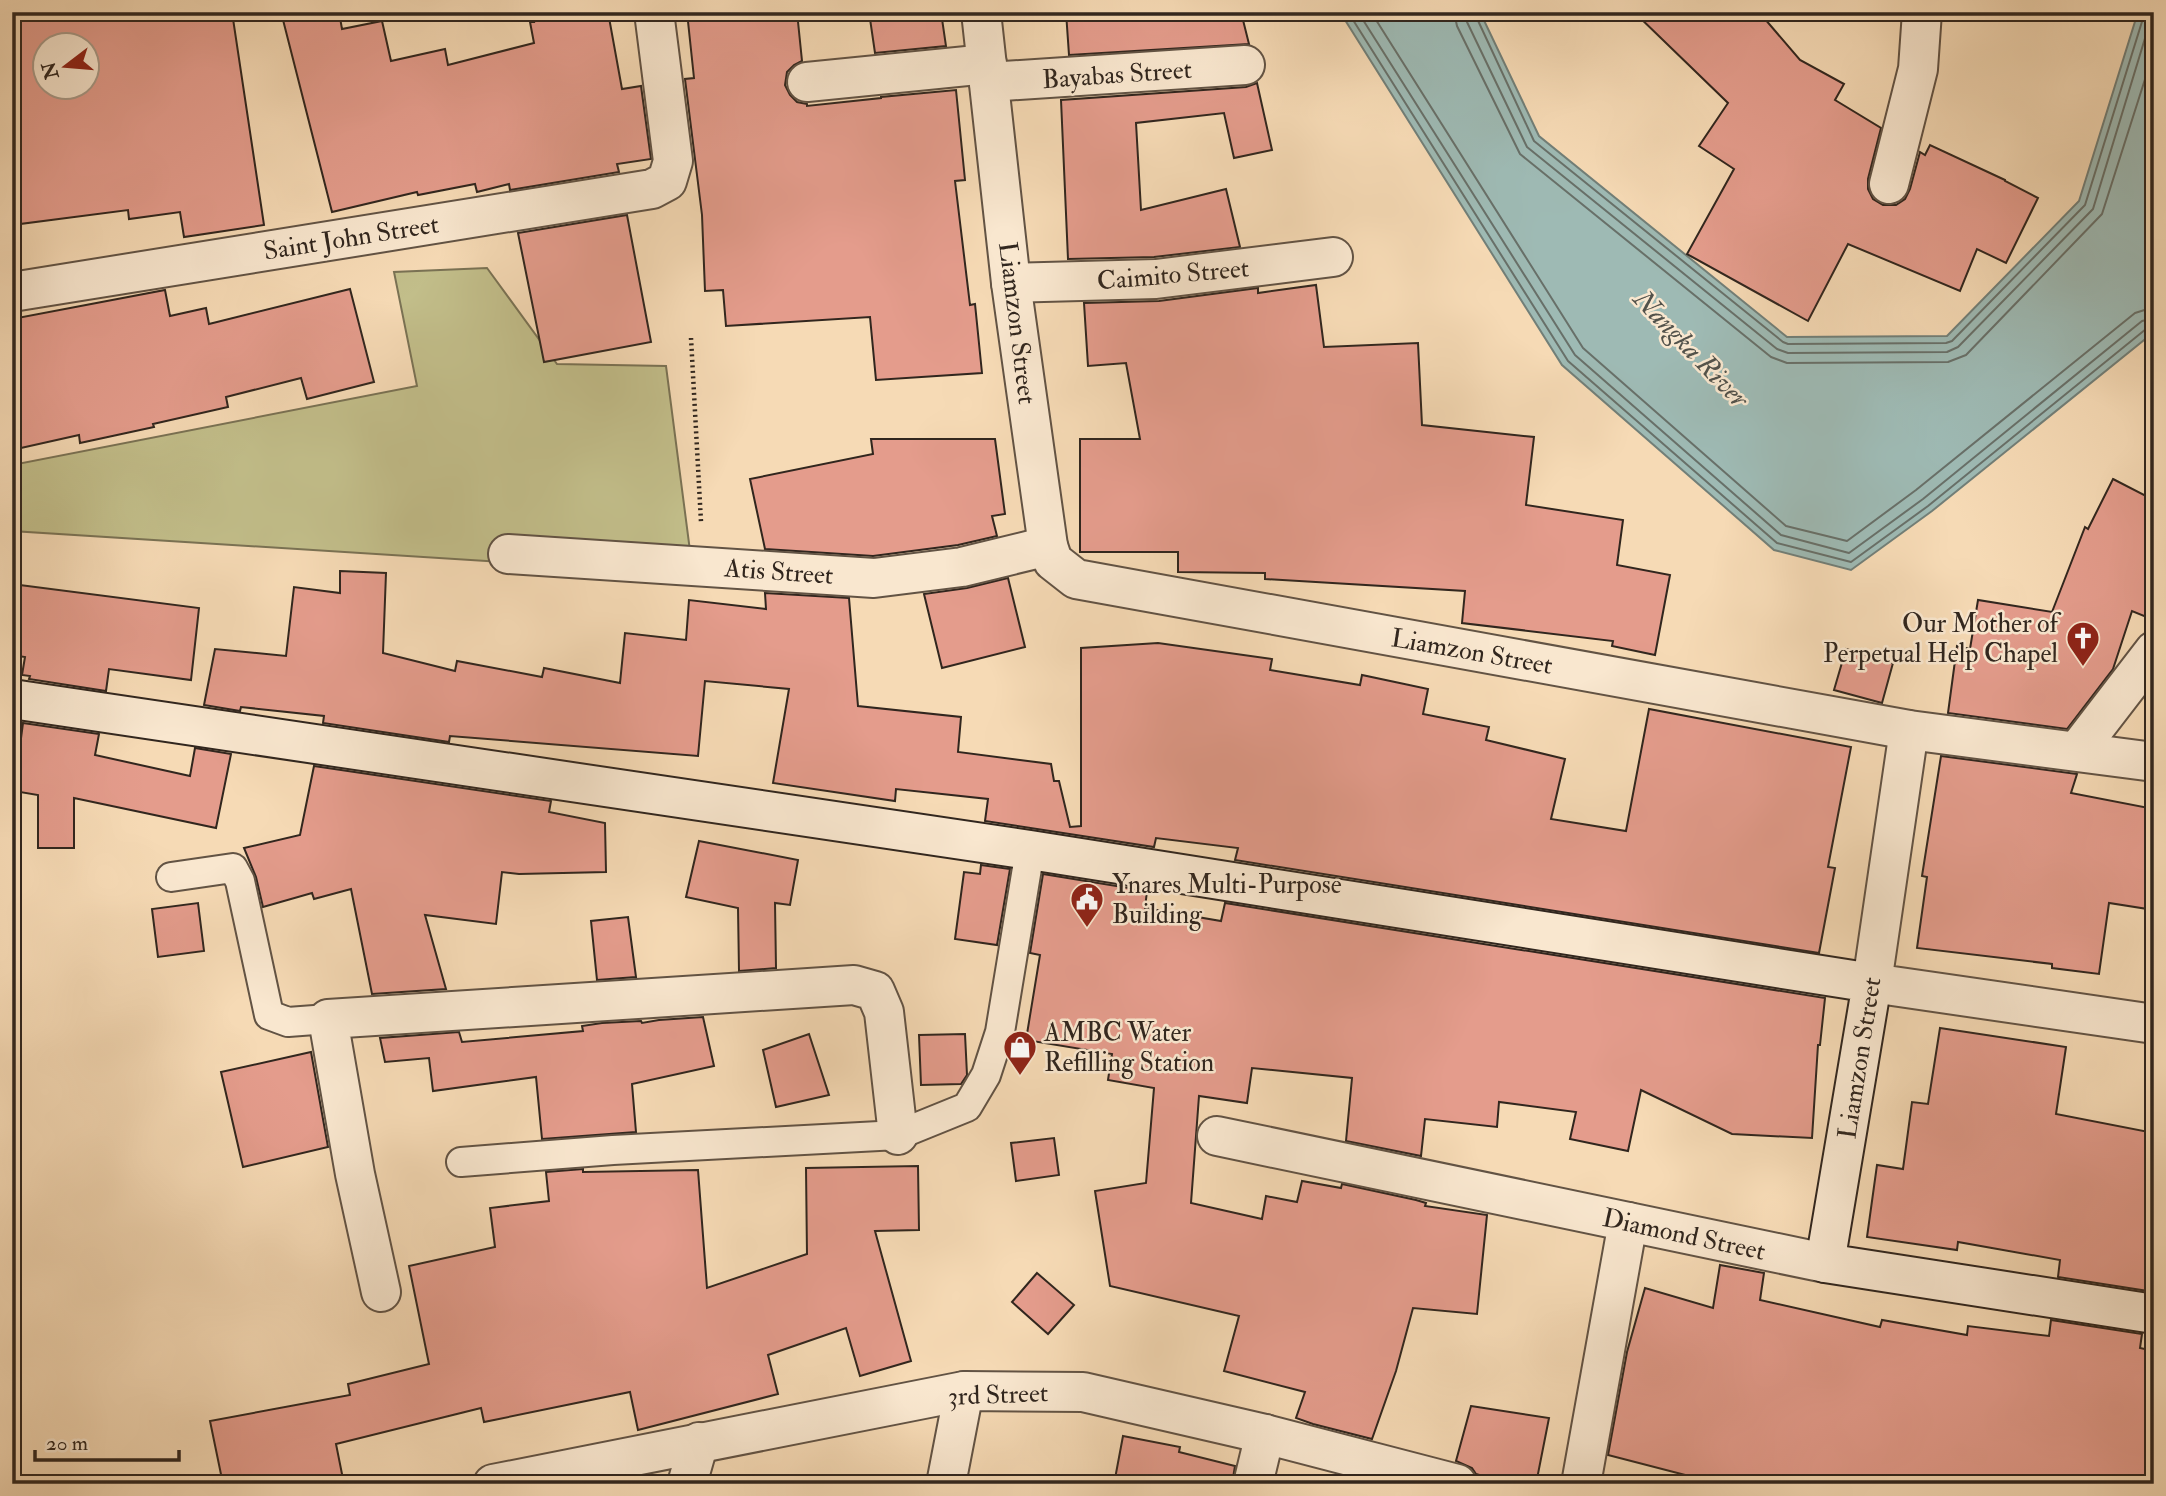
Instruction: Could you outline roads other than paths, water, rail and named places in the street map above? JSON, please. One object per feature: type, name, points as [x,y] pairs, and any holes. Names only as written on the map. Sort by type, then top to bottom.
[{"type":"street","name":"Saint John Street","points":[[12,292],[652,189],[667,181],[673,161],[654,12]]},
{"type":"street","name":"Liamzon Street","points":[[981,12],[1011,283],[1048,546],[1053,561],[1076,579],[1909,730],[1872,983],[1825,1263]]},
{"type":"street","points":[[1889,184],[1918,69],[1922,12]]},
{"type":"street","name":"Bayabas Street","points":[[807,82],[1245,65]]},
{"type":"street","name":"Caimito Street","points":[[1011,283],[1156,279],[1334,257]]},
{"type":"street","name":"Atis Street","points":[[508,554],[874,578],[962,567],[1048,546]]},
{"type":"street","points":[[2077,751],[2154,651]]},
{"type":"street","points":[[12,699],[1030,850],[1872,983],[2154,1024]]},
{"type":"street","points":[[1909,730],[2154,762]]},
{"type":"street","points":[[382,1292],[355,1174],[328,1019],[854,985],[875,991],[884,1012],[898,1135]]},
{"type":"street","name":"Diamond Street","points":[[1217,1136],[1825,1263],[2154,1314]]},
{"type":"street","points":[[1581,1484],[1628,1222]]},
{"type":"street","points":[[946,1484],[964,1391]]},
{"type":"street","name":"3rd Street","points":[[494,1484],[964,1391],[1083,1392],[1265,1434],[1457,1484]]},
{"type":"street","points":[[1253,1484],[1265,1434]]},
{"type":"street","points":[[687,1484],[699,1442]]},
{"type":"lane","points":[[461,1162],[613,1150],[898,1135],[967,1107],[986,1074],[1000,1032],[1030,850]]},
{"type":"lane","points":[[171,877],[233,868],[240,881],[269,1014],[288,1022],[328,1019]]},
{"type":"water","name":"Nangka River","points":[[1340,12],[1480,12],[1539,136],[1787,337],[1947,336],[2079,201],[2138,12],[2154,12],[2154,332],[1932,511],[1851,570],[1774,550],[1562,365]]},
{"type":"place","name":"Our Mother of Perpetual Help Chapel","points":[[2083,668]]},
{"type":"place","name":"Ynares Multi-Purpose Building","points":[[1087,929]]},
{"type":"place","name":"AMBC Water Refilling Station","points":[[1020,1077]]}]
